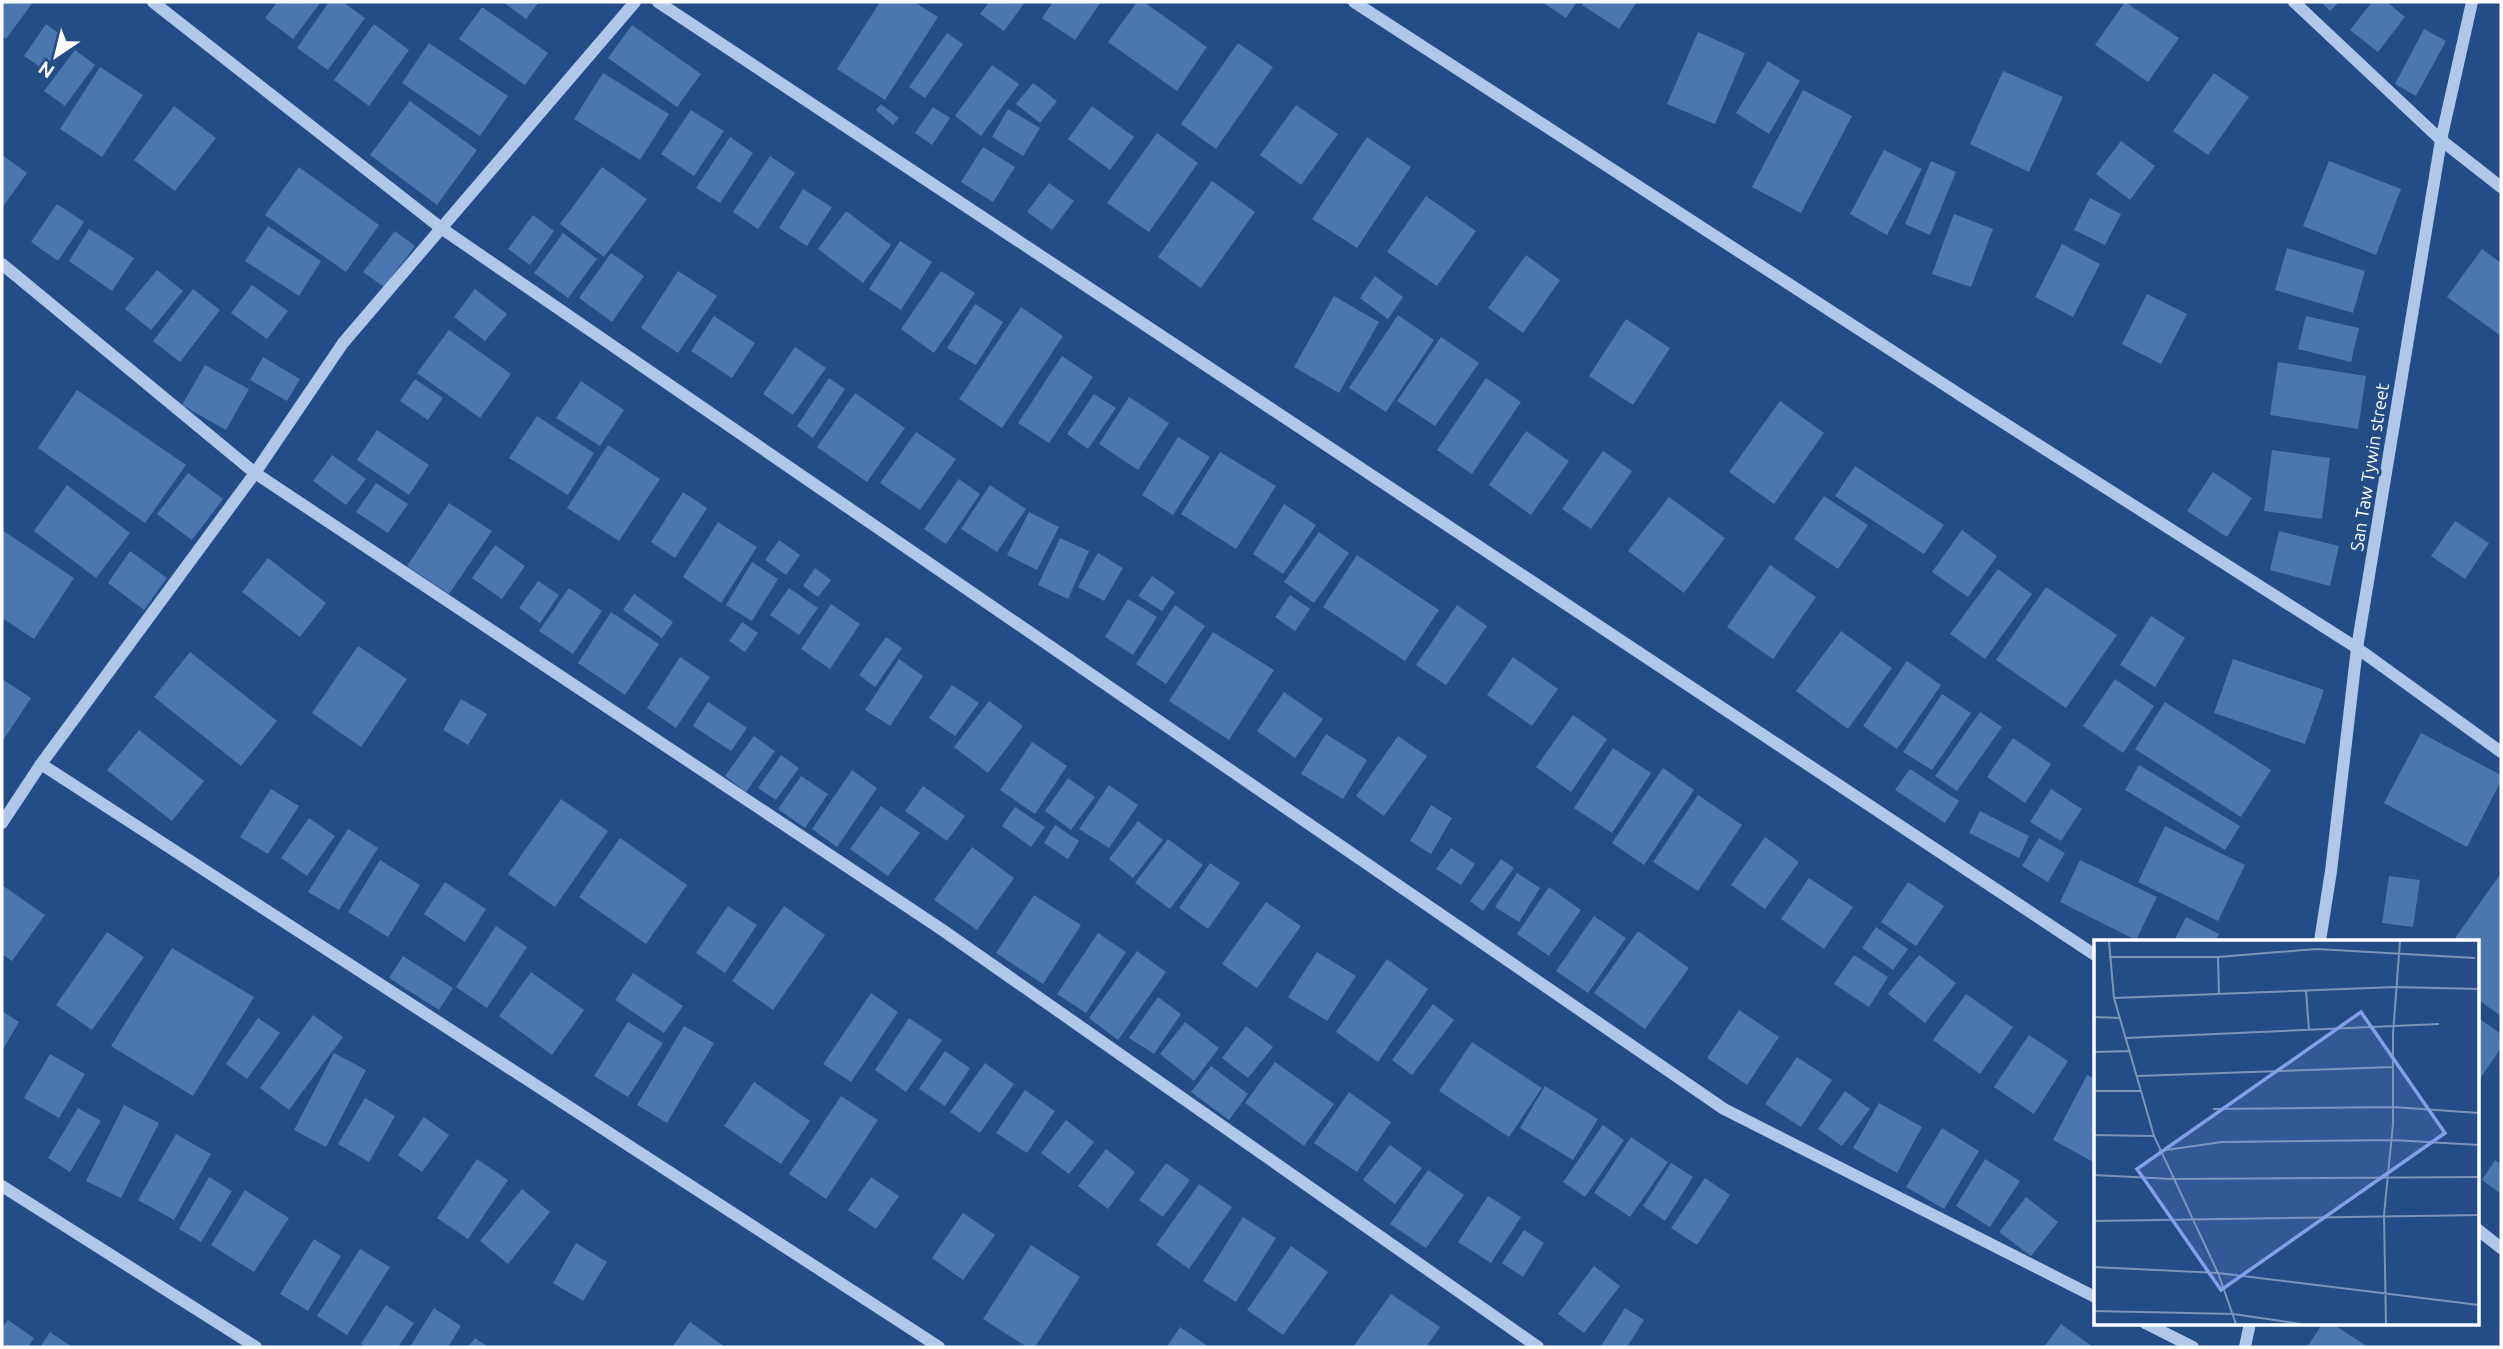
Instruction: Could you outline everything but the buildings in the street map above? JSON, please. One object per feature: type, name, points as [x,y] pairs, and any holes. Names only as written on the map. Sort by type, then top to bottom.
[{"type":"street","points":[[153,2],[441,228],[1724,1109],[2094,1296]]},
{"type":"street","points":[[2,823],[41,764],[255,473],[343,343],[635,2]]},
{"type":"street","points":[[659,2],[2094,954]]},
{"type":"street","points":[[1354,2],[1971,402],[2357,648],[2501,752]]},
{"type":"street","points":[[2294,2],[2441,140],[2501,187]]},
{"type":"street","name":"San Taw Tywin street","points":[[2320,940],[2331,871],[2357,648],[2441,140],[2472,2]]},
{"type":"street","points":[[2,264],[255,473],[941,929],[1538,1347]]},
{"type":"street","points":[[41,764],[939,1347]]},
{"type":"street","points":[[2,1186],[256,1347]]},
{"type":"street","points":[[2478,1230],[2501,1248]]},
{"type":"street","points":[[2147,1324],[2193,1347]]},
{"type":"street","points":[[2245,1347],[2250,1324]]}]
